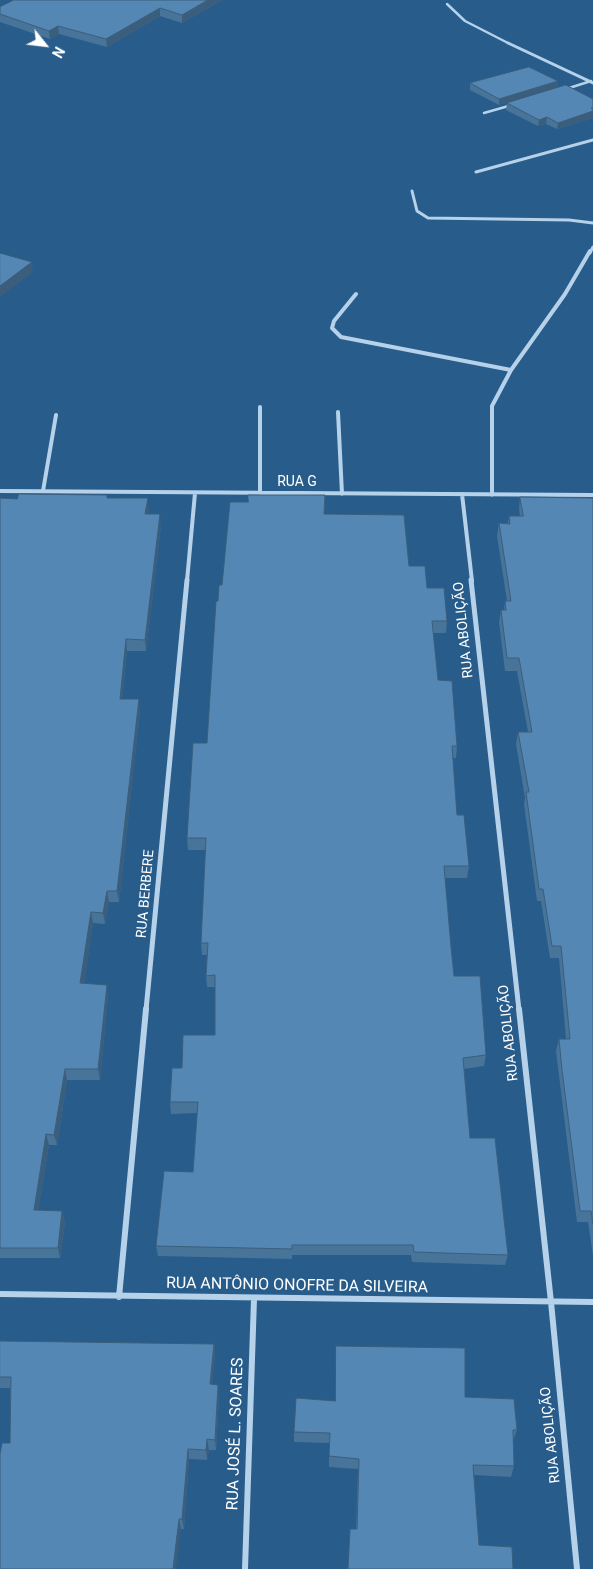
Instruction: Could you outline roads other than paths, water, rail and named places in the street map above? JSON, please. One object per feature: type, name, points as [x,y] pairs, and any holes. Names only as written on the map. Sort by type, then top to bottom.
[{"type":"street","points":[[508,43],[592,82]]},
{"type":"street","points":[[476,172],[593,140]]},
{"type":"street","points":[[412,191],[414,210],[419,216],[428,218],[569,220],[593,223]]},
{"type":"street","points":[[492,495],[492,406],[511,370],[565,294],[593,247]]},
{"type":"street","points":[[356,294],[334,321],[332,328],[341,337],[511,370]]},
{"type":"street","points":[[260,407],[260,493]]},
{"type":"street","points":[[338,412],[342,494]]},
{"type":"street","points":[[43,491],[56,414]]},
{"type":"street","name":"RUA G","points":[[0,491],[593,495]]},
{"type":"street","name":"RUA BERBERE","points":[[119,1297],[195,493]]},
{"type":"street","name":"RUA ABOLIÇÃO","points":[[462,494],[551,1302],[577,1569]]},
{"type":"street","name":"RUA ANTÔNIO ONOFRE DA SILVEIRA","points":[[0,1294],[254,1299],[593,1302]]},
{"type":"street","name":"RUA JOSÉ L. SOARES","points":[[245,1569],[254,1299]]},
{"type":"lane","points":[[447,4],[464,21],[508,43]]},
{"type":"lane","points":[[559,91],[592,82]]},
{"type":"lane","points":[[484,113],[512,105]]}]
